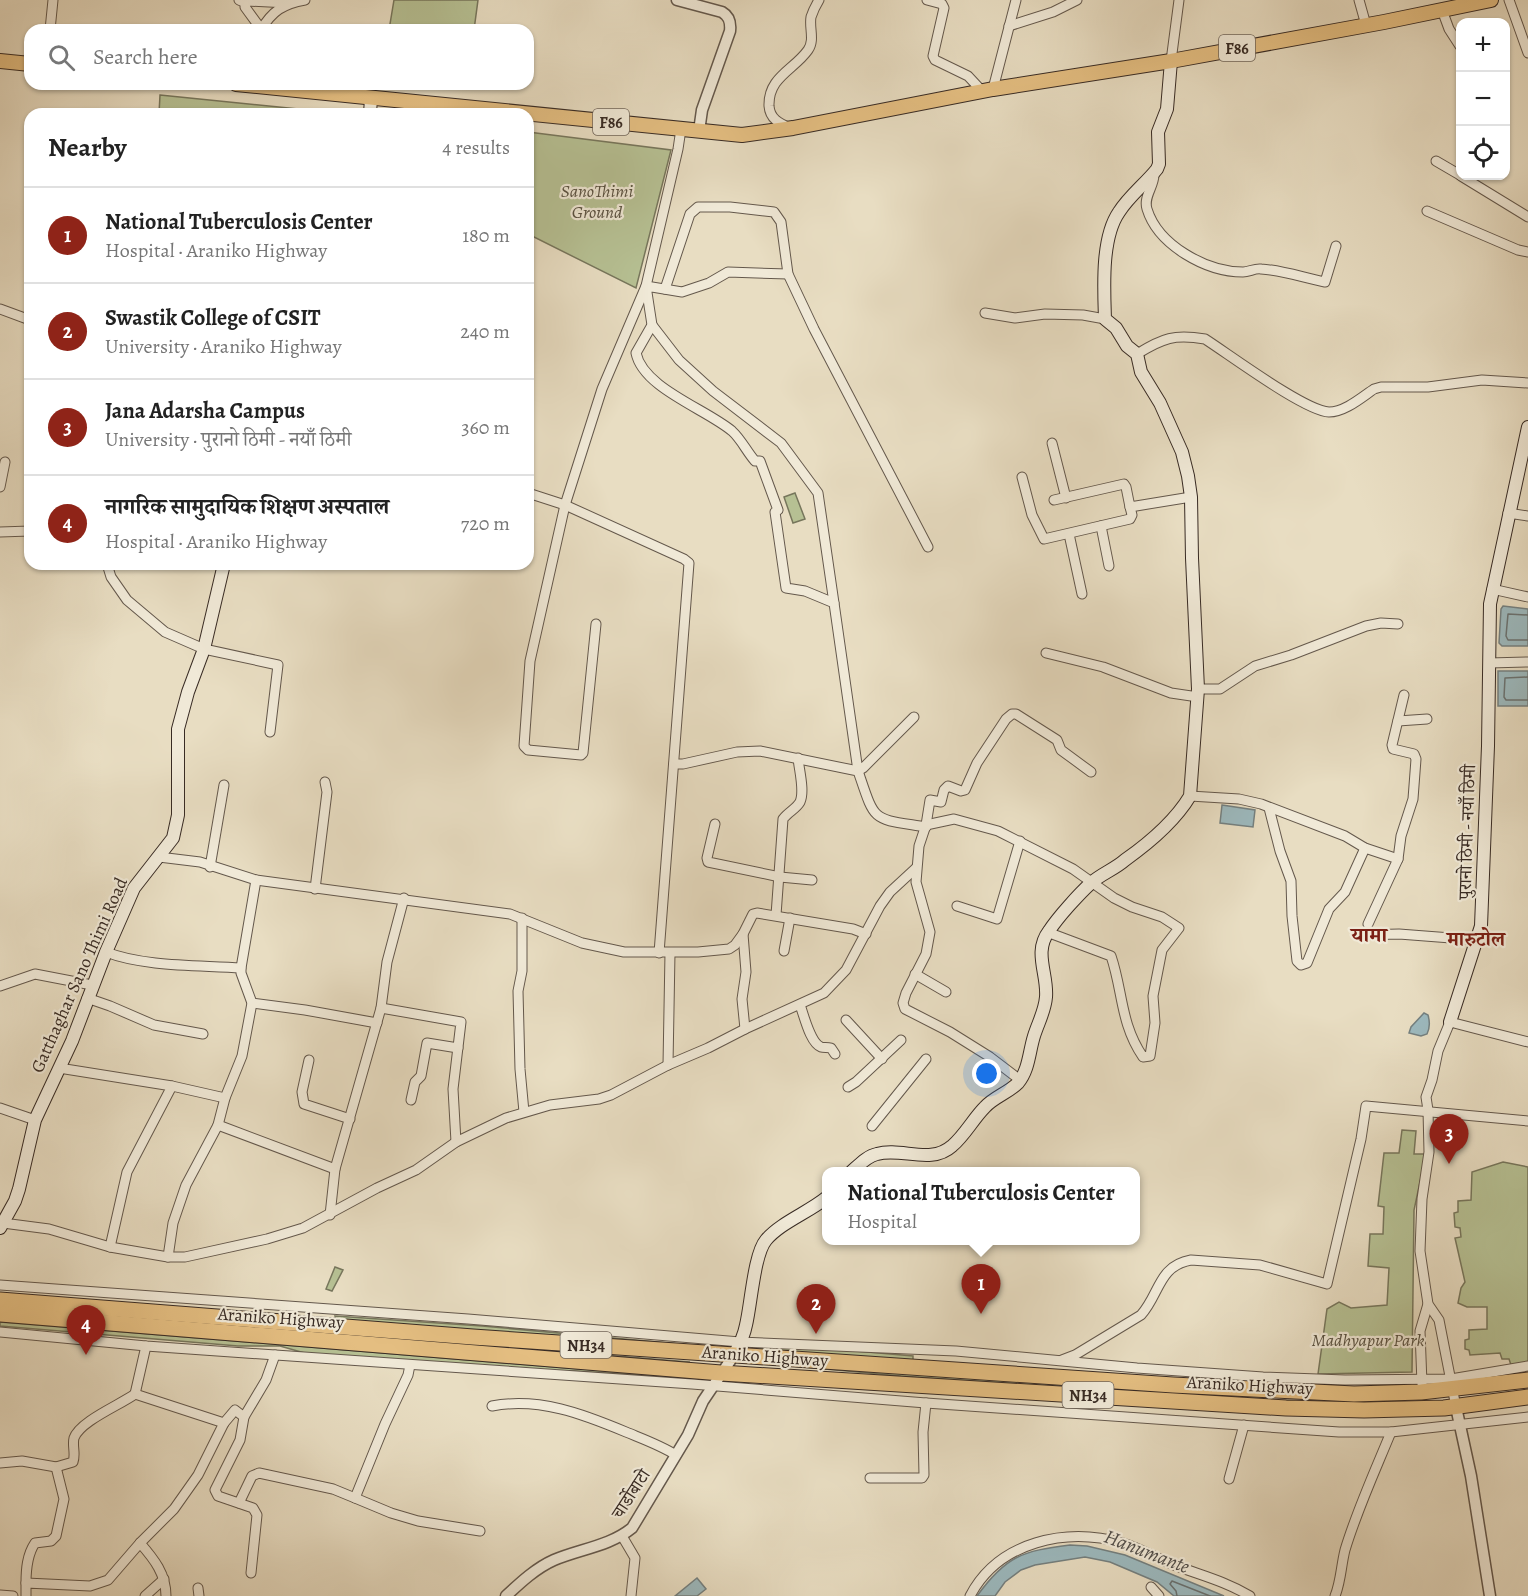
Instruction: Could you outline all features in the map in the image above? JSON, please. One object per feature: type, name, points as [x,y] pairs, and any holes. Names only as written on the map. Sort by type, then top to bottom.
[{"type":"highway","name":"Araniko Highway","points":[[0,1300],[737,1349],[1173,1385],[1354,1394],[1422,1386],[1528,1380]]},
{"type":"highway","name":"Araniko Highway","points":[[0,1314],[717,1379],[1364,1410],[1456,1407],[1528,1397]]},
{"type":"main road","name":"F86","points":[[534,114],[731,136],[758,134],[987,90],[1366,25],[1491,0]]},
{"type":"main road","points":[[857,1167],[876,1154],[894,1152],[917,1155],[945,1151],[952,1146],[988,1103],[1012,1088],[1020,1080],[1026,1070],[1034,1035],[1045,1005],[1047,988],[1040,958],[1041,946],[1047,932],[1091,883],[1145,845],[1184,806],[1190,796],[1198,693],[1191,497],[1182,452],[1160,403],[1141,372],[1137,354],[1127,346],[1116,328],[1105,319],[1105,269],[1110,230],[1119,211],[1154,173],[1159,164],[1158,132],[1167,109],[1171,60]]},
{"type":"main road","points":[[0,62],[24,64]]},
{"type":"main road","name":"F86","points":[[299,90],[471,108]]},
{"type":"main road","points":[[370,108],[371,98]]},
{"type":"main road","name":"पुरानो ठिमी - नयाँ ठिमी","points":[[1450,1022],[1481,926],[1492,589],[1528,427]]},
{"type":"main road","name":"Gatthaghar Sano Thimi Road","points":[[2,1226],[19,1189],[35,1120],[72,1041],[92,985],[134,888],[173,838],[177,827],[178,729],[188,692],[204,650],[223,570]]},
{"type":"main road","points":[[737,1349],[746,1327],[759,1255],[765,1241],[777,1230],[822,1201]]},
{"type":"street","points":[[51,24],[53,0]]},
{"type":"street","points":[[257,24],[242,2],[288,3],[305,0]]},
{"type":"street","points":[[677,0],[722,12],[730,22],[730,31],[702,110],[699,131]]},
{"type":"street","points":[[793,128],[776,122],[771,115],[769,100],[773,85],[810,46],[811,19],[819,0]]},
{"type":"street","points":[[927,0],[942,4],[944,8],[934,60],[968,76],[987,90],[1016,0]]},
{"type":"street","points":[[1009,26],[1053,12],[1077,0]]},
{"type":"street","points":[[1171,60],[1179,0]]},
{"type":"street","points":[[1359,0],[1366,25]]},
{"type":"street","points":[[1509,0],[1528,53]]},
{"type":"street","points":[[265,24],[274,11],[288,3]]},
{"type":"street","points":[[1442,10],[1449,30],[1456,39]]},
{"type":"street","points":[[758,134],[765,127],[771,115]]},
{"type":"street","points":[[596,624],[583,753],[581,755],[528,750],[524,746],[530,662],[565,505],[602,389],[646,286],[681,129]]},
{"type":"street","points":[[1436,160],[1456,172]]},
{"type":"street","points":[[1154,173],[1154,180],[1146,203],[1147,210],[1160,231],[1172,244],[1201,263],[1244,272],[1259,268],[1325,282],[1336,246]]},
{"type":"street","points":[[1469,180],[1528,217]]},
{"type":"street","points":[[665,289],[690,214],[698,207],[730,207],[774,212],[781,222],[788,274],[814,329],[928,547]]},
{"type":"street","points":[[1427,211],[1518,250],[1528,252]]},
{"type":"street","points":[[646,286],[682,292],[709,283],[728,272],[788,274]]},
{"type":"street","points":[[646,286],[652,325],[679,360],[713,391],[781,443],[818,492],[858,771],[871,810],[877,817],[926,826],[954,819],[998,831],[1073,869],[1091,883],[1132,907],[1162,917],[1179,928],[1162,950],[1154,996],[1155,1023],[1149,1056],[1143,1057],[1136,1047],[1123,1016],[1111,956],[1047,932]]},
{"type":"street","points":[[0,309],[24,318]]},
{"type":"street","points":[[985,313],[1015,318],[1045,314],[1083,315],[1105,319]]},
{"type":"street","points":[[652,325],[636,353],[638,363],[657,382],[732,432],[755,461],[760,461],[778,510],[775,512],[786,588],[804,591],[834,603]]},
{"type":"street","points":[[1137,354],[1160,340],[1194,337],[1205,339],[1306,405],[1331,412],[1341,410],[1374,388],[1428,387],[1482,380],[1528,383]]},
{"type":"street","points":[[1052,443],[1066,498]]},
{"type":"street","points":[[0,488],[4,462]]},
{"type":"street","points":[[1022,477],[1032,515],[1044,539],[1130,519],[1132,515],[1124,484],[1054,500]]},
{"type":"street","points":[[534,495],[565,505],[689,563],[659,953]]},
{"type":"street","points":[[1130,507],[1191,497]]},
{"type":"street","points":[[1508,513],[1528,516]]},
{"type":"street","points":[[1101,526],[1109,566]]},
{"type":"street","points":[[0,532],[24,531]]},
{"type":"street","points":[[1069,534],[1082,594]]},
{"type":"street","points":[[109,570],[127,600],[165,632],[204,650],[278,665],[270,732]]},
{"type":"street","points":[[1492,589],[1528,597]]},
{"type":"street","points":[[1046,652],[1102,667],[1171,693],[1198,693],[1220,689],[1255,666],[1291,656],[1366,626],[1381,623],[1398,624]]},
{"type":"street","points":[[1489,663],[1528,662]]},
{"type":"street","points":[[1368,924],[1398,859],[1401,836],[1413,799],[1416,759],[1414,754],[1393,749],[1392,745],[1404,695]]},
{"type":"street","points":[[1020,1080],[990,1057],[950,1032],[905,1009],[903,1003],[906,993],[927,954],[930,932],[916,882],[919,846],[926,826],[930,800],[941,802],[944,790],[948,786],[961,791],[965,790],[977,763],[1012,714],[1016,714],[1057,740],[1061,750],[1091,772]]},
{"type":"street","points":[[674,764],[737,752],[760,751],[858,771],[864,768],[914,717]]},
{"type":"street","points":[[1398,721],[1428,719]]},
{"type":"street","points":[[776,915],[783,819],[795,808],[802,795],[798,758]]},
{"type":"street","points":[[315,889],[327,792],[325,782]]},
{"type":"street","points":[[210,867],[224,785]]},
{"type":"street","points":[[1190,796],[1239,799],[1261,804],[1345,837],[1365,848],[1398,859]]},
{"type":"street","points":[[1269,808],[1280,851],[1291,881],[1297,961],[1301,965],[1307,963],[1329,909],[1346,892],[1365,848]]},
{"type":"street","points":[[715,824],[708,862],[780,877],[812,880]]},
{"type":"street","points":[[957,906],[997,919],[1020,841]]},
{"type":"street","points":[[159,856],[191,860],[256,880],[510,914],[582,943],[624,952],[721,951],[735,945],[753,914],[757,913],[866,934]]},
{"type":"street","points":[[2,1226],[50,1228],[110,1247],[168,1257],[185,1257],[291,1233],[330,1215],[376,1188],[416,1170],[456,1142],[506,1118],[550,1105],[599,1099],[610,1095],[668,1065],[824,993],[846,970],[880,906],[890,892],[916,868]]},
{"type":"street","points":[[168,1257],[173,1223],[186,1185],[219,1125],[225,1098],[242,1056],[252,1004],[243,981],[241,968],[256,880]]},
{"type":"street","points":[[330,1215],[335,1169],[381,1008],[387,962],[404,898]]},
{"type":"street","points":[[522,918],[522,971],[518,991],[520,1069],[524,1112]]},
{"type":"street","points":[[784,951],[790,918]]},
{"type":"street","points":[[743,934],[746,972],[742,999],[745,1029]]},
{"type":"street","points":[[1362,935],[1399,934],[1477,940]]},
{"type":"street","points":[[106,952],[118,957],[141,961],[241,968]]},
{"type":"street","points":[[668,1065],[670,953]]},
{"type":"street","points":[[0,986],[35,974],[92,985]]},
{"type":"street","points":[[915,974],[946,992]]},
{"type":"street","points":[[87,998],[154,1025],[203,1034]]},
{"type":"street","points":[[252,1004],[305,1010],[377,1023]]},
{"type":"street","points":[[800,1005],[809,1032],[816,1044],[831,1048],[835,1054]]},
{"type":"street","points":[[381,1008],[461,1022],[453,1089],[456,1142]]},
{"type":"street","points":[[846,1020],[882,1059]]},
{"type":"street","points":[[1450,1022],[1528,1042]]},
{"type":"street","name":"पुरानो ठिमी - नयाँ ठिमी","points":[[1422,1386],[1420,1331],[1428,1304],[1420,1251],[1422,1199],[1429,1152],[1426,1097],[1438,1051],[1450,1022]]},
{"type":"street","points":[[848,1087],[901,1040]]},
{"type":"street","points":[[411,1100],[415,1082],[421,1076],[427,1043],[458,1048]]},
{"type":"street","points":[[872,1126],[926,1059]]},
{"type":"street","points":[[309,1060],[302,1092],[304,1104],[350,1119]]},
{"type":"street","points":[[59,1068],[172,1086],[225,1098]]},
{"type":"street","points":[[110,1247],[128,1172],[172,1086]]},
{"type":"street","points":[[1060,1360],[1076,1355],[1141,1315],[1149,1306],[1164,1275],[1174,1265],[1181,1262],[1191,1260],[1260,1265],[1328,1284],[1361,1139],[1366,1106],[1528,1121]]},
{"type":"street","points":[[0,1108],[35,1120]]},
{"type":"street","points":[[219,1125],[335,1169]]},
{"type":"street","points":[[0,1285],[468,1319],[737,1349],[956,1351],[1137,1368],[1422,1386]]},
{"type":"street","name":"पुरानो ठिमी - नयाँ ठिमी","points":[[1428,1304],[1439,1320],[1456,1407]]},
{"type":"street","points":[[0,1332],[147,1346],[410,1365],[717,1379],[926,1403],[1339,1432],[1391,1432],[1528,1417]]},
{"type":"street","points":[[135,1394],[147,1346]]},
{"type":"street","name":"चार्डोबाटो","points":[[506,1596],[528,1575],[554,1560],[622,1536],[632,1528],[688,1435],[703,1401],[737,1349]]},
{"type":"street","points":[[251,1573],[257,1515],[253,1508],[218,1496],[215,1490],[240,1440],[244,1417],[266,1380],[275,1355]]},
{"type":"street","points":[[355,1498],[410,1365]]},
{"type":"street","points":[[1452,1384],[1528,1366]]},
{"type":"street","points":[[0,1463],[22,1461],[56,1467],[73,1462],[75,1436],[81,1429],[106,1410],[135,1394],[224,1423]]},
{"type":"street","points":[[492,1406],[528,1403],[574,1412],[596,1418],[676,1455]]},
{"type":"street","points":[[870,1478],[922,1478],[924,1475],[923,1432],[926,1403]]},
{"type":"street","points":[[1456,1407],[1471,1476],[1490,1596]]},
{"type":"street","points":[[26,1583],[85,1586],[99,1585],[108,1580],[174,1509],[198,1474],[224,1423],[235,1410],[244,1417]]},
{"type":"street","points":[[1228,1479],[1244,1425]]},
{"type":"street","points":[[1335,1596],[1346,1549],[1369,1482],[1391,1432]]},
{"type":"street","points":[[26,1596],[26,1567],[31,1550],[35,1544],[51,1541],[56,1536],[64,1499],[56,1467]]},
{"type":"street","points":[[238,1503],[252,1476],[259,1473],[333,1490],[409,1518],[480,1532]]},
{"type":"street","points":[[622,1536],[635,1558],[631,1596]]},
{"type":"street","points":[[970,1596],[987,1571],[1006,1555],[1029,1544],[1073,1538],[1093,1538],[1123,1544],[1216,1579],[1250,1596]]},
{"type":"street","points":[[140,1543],[155,1562],[164,1579],[166,1596]]},
{"type":"street","points":[[145,1596],[164,1579]]},
{"type":"street","points":[[1151,1587],[1159,1596]]},
{"type":"street","points":[[0,1595],[13,1596]]},
{"type":"green space","points":[[394,0],[478,0],[475,24],[390,24]]},
{"type":"green space","points":[[160,95],[289,108],[159,108]]},
{"type":"green space","name":"SanoThimi Ground","points":[[534,133],[671,150],[636,288],[534,237]]},
{"type":"green space","points":[[795,493],[805,519],[793,523],[784,497]]},
{"type":"green space","name":"Madhyapur Park","points":[[1402,1130],[1416,1131],[1414,1154],[1426,1154],[1414,1210],[1412,1372],[1318,1374],[1327,1309],[1339,1302],[1351,1308],[1387,1305],[1389,1268],[1368,1266],[1370,1234],[1383,1234],[1384,1207],[1378,1206],[1384,1153],[1399,1153]]},
{"type":"green space","points":[[1503,1162],[1528,1167],[1528,1365],[1511,1365],[1509,1359],[1502,1359],[1500,1353],[1470,1355],[1469,1350],[1465,1349],[1465,1340],[1469,1339],[1469,1330],[1487,1329],[1487,1307],[1467,1307],[1458,1303],[1461,1288],[1465,1282],[1455,1238],[1461,1237],[1460,1228],[1455,1227],[1454,1213],[1458,1212],[1458,1201],[1471,1200],[1472,1172]]},
{"type":"green space","points":[[335,1267],[343,1270],[332,1291],[326,1289]]},
{"type":"green space","points":[[26,1308],[690,1362],[597,1356]]},
{"type":"green space","points":[[335,1316],[482,1326],[690,1345],[475,1331],[336,1319]]},
{"type":"green space","points":[[0,1322],[690,1378],[559,1372],[308,1354],[280,1346],[238,1346],[0,1326]]},
{"type":"green space","points":[[756,1347],[844,1350],[913,1356],[913,1360],[757,1350]]},
{"type":"green space","points":[[758,1363],[1280,1400],[1415,1404],[1280,1402],[901,1376]]},
{"type":"water","points":[[1503,606],[1528,609],[1528,646],[1502,646],[1499,643]]},
{"type":"water","points":[[1498,671],[1528,671],[1528,706],[1498,706]]},
{"type":"water","points":[[1222,805],[1255,810],[1253,827],[1220,823]]},
{"type":"water","points":[[1424,1013],[1428,1015],[1429,1020],[1427,1034],[1421,1036],[1409,1033],[1411,1027]]},
{"type":"water","points":[[1070,1545],[1087,1546],[1125,1555],[1224,1596],[1174,1596],[1157,1582],[1110,1562],[1085,1557],[1035,1565],[1021,1570],[1005,1582],[995,1596],[977,1596],[997,1572],[1016,1558],[1039,1550]]},
{"type":"water","points":[[697,1578],[706,1589],[697,1596],[675,1596]]},
{"type":"place","name":"Jana Adarsha Campus","points":[[1449,1164]]},
{"type":"place","name":"National Tuberculosis Center","points":[[981,1314]]},
{"type":"place","name":"Swastik College of CSIT","points":[[816,1334]]},
{"type":"place","name":"नागरिक सामुदायिक शिक्षण अस्पताल","points":[[86,1355]]},
{"type":"district","name":"यामा","points":[[1369,935]]},
{"type":"district","name":"मारुटोल","points":[[1476,939]]},
{"type":"water label","name":"Hanumante","points":[[1147,1551]]}]
